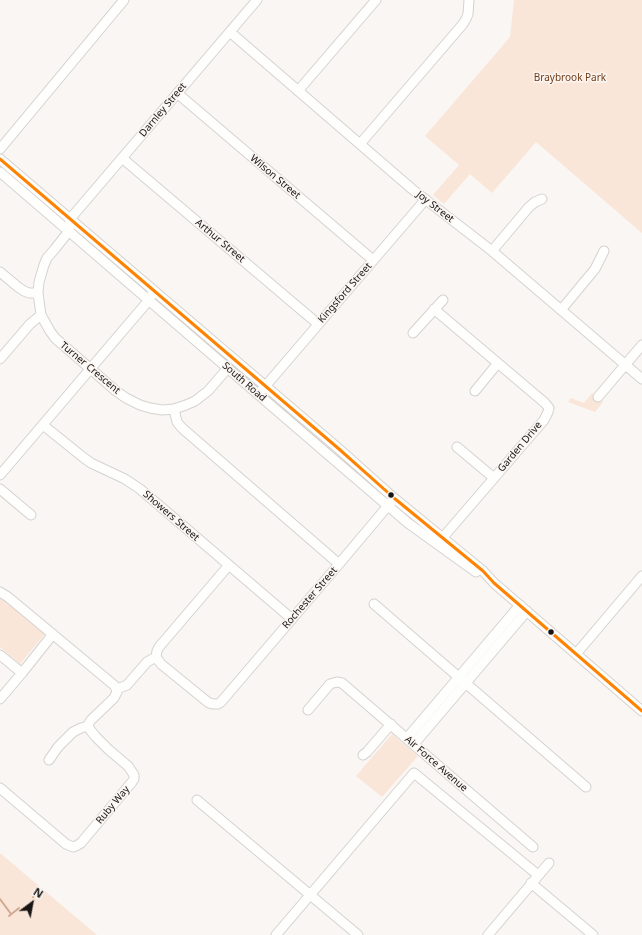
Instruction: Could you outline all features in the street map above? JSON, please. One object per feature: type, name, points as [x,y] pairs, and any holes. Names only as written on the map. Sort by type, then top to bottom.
[{"type":"street","points":[[0,149],[124,0]]},
{"type":"street","name":"Darnley Street","points":[[70,220],[257,0]]},
{"type":"street","points":[[298,91],[376,0]]},
{"type":"street","points":[[360,144],[463,24],[468,14],[469,0]]},
{"type":"street","name":"Joy Street","points":[[230,32],[425,200],[492,251],[642,379]]},
{"type":"street","name":"Wilson Street","points":[[177,93],[373,260]]},
{"type":"street","name":"Arthur Street","points":[[122,158],[318,324]]},
{"type":"street","name":"South Road","points":[[0,159],[70,220],[228,368],[421,533],[440,541]]},
{"type":"street","name":"South Road","points":[[0,172],[69,231],[265,386],[339,449],[440,541],[478,573],[494,583],[642,711]]},
{"type":"street","points":[[492,251],[529,207],[542,199]]},
{"type":"street","name":"Kingsford Street","points":[[258,394],[425,200]]},
{"type":"street","points":[[69,231],[70,220]]},
{"type":"street","name":"Turner Crescent","points":[[69,231],[48,258],[40,274],[38,293],[41,315],[55,338],[116,391],[131,401],[150,408],[162,410],[174,409],[195,401],[203,396],[228,368]]},
{"type":"street","points":[[561,310],[595,268],[604,251]]},
{"type":"street","points":[[0,272],[24,291],[29,293],[38,293]]},
{"type":"street","points":[[0,475],[91,369],[151,295]]},
{"type":"street","points":[[413,333],[443,300]]},
{"type":"street","name":"Garden Drive","points":[[434,309],[548,406],[548,412],[544,420],[440,541]]},
{"type":"street","points":[[0,359],[30,324],[41,315]]},
{"type":"street","points":[[598,397],[642,345]]},
{"type":"street","points":[[475,391],[498,363]]},
{"type":"street","points":[[174,409],[177,422],[182,428],[339,564]]},
{"type":"street","name":"Showers Street","points":[[43,425],[84,458],[126,479],[140,489],[292,618]]},
{"type":"street","points":[[457,448],[494,478]]},
{"type":"street","points":[[0,488],[31,515]]},
{"type":"street","name":"Rochester Street","points":[[156,657],[161,664],[209,703],[218,704],[394,498]]},
{"type":"street","points":[[117,689],[127,685],[145,664],[156,657],[159,647],[229,565]]},
{"type":"street","points":[[576,654],[642,576]]},
{"type":"street","points":[[0,587],[8,597]]},
{"type":"street","points":[[0,592],[53,634],[112,683],[117,689],[117,694],[114,698],[89,723],[88,726],[73,732],[58,747],[49,760]]},
{"type":"street","points":[[374,604],[586,787]]},
{"type":"street","points":[[410,741],[523,608]]},
{"type":"street","points":[[0,699],[53,634]]},
{"type":"street","points":[[0,655],[22,672]]},
{"type":"street","name":"Air Force Avenue","points":[[308,710],[328,686],[339,682],[347,686],[533,847]]},
{"type":"street","points":[[364,755],[391,724]]},
{"type":"street","name":"Ruby Way","points":[[0,788],[66,844],[73,847],[79,845],[134,779],[133,772],[128,766],[108,750],[88,726]]},
{"type":"street","points":[[276,935],[414,773],[538,875]]},
{"type":"street","points":[[197,800],[358,935]]},
{"type":"street","points":[[488,935],[548,863]]},
{"type":"street","points":[[531,883],[593,935]]},
{"type":"green space","name":"Braybrook Park","points":[[514,0],[642,0],[642,233],[536,142],[492,193],[470,174],[444,204],[433,195],[459,165],[425,136],[510,37]]},
{"type":"green space","points":[[592,393],[603,402],[595,412],[568,402],[571,398],[584,403]]},
{"type":"green space","points":[[0,597],[45,634],[20,664],[0,647]]},
{"type":"green space","points":[[392,734],[418,756],[382,797],[356,776]]},
{"type":"green space","points":[[0,853],[78,919],[97,935],[0,935]]},
{"type":"waterway","points":[[33,897],[36,894]]},
{"type":"waterway","points":[[0,899],[11,914]]},
{"type":"waterway","points":[[9,916],[19,908]]},
{"type":"transit line","points":[[0,159],[339,449],[394,498],[483,571],[494,583],[642,711]]}]
